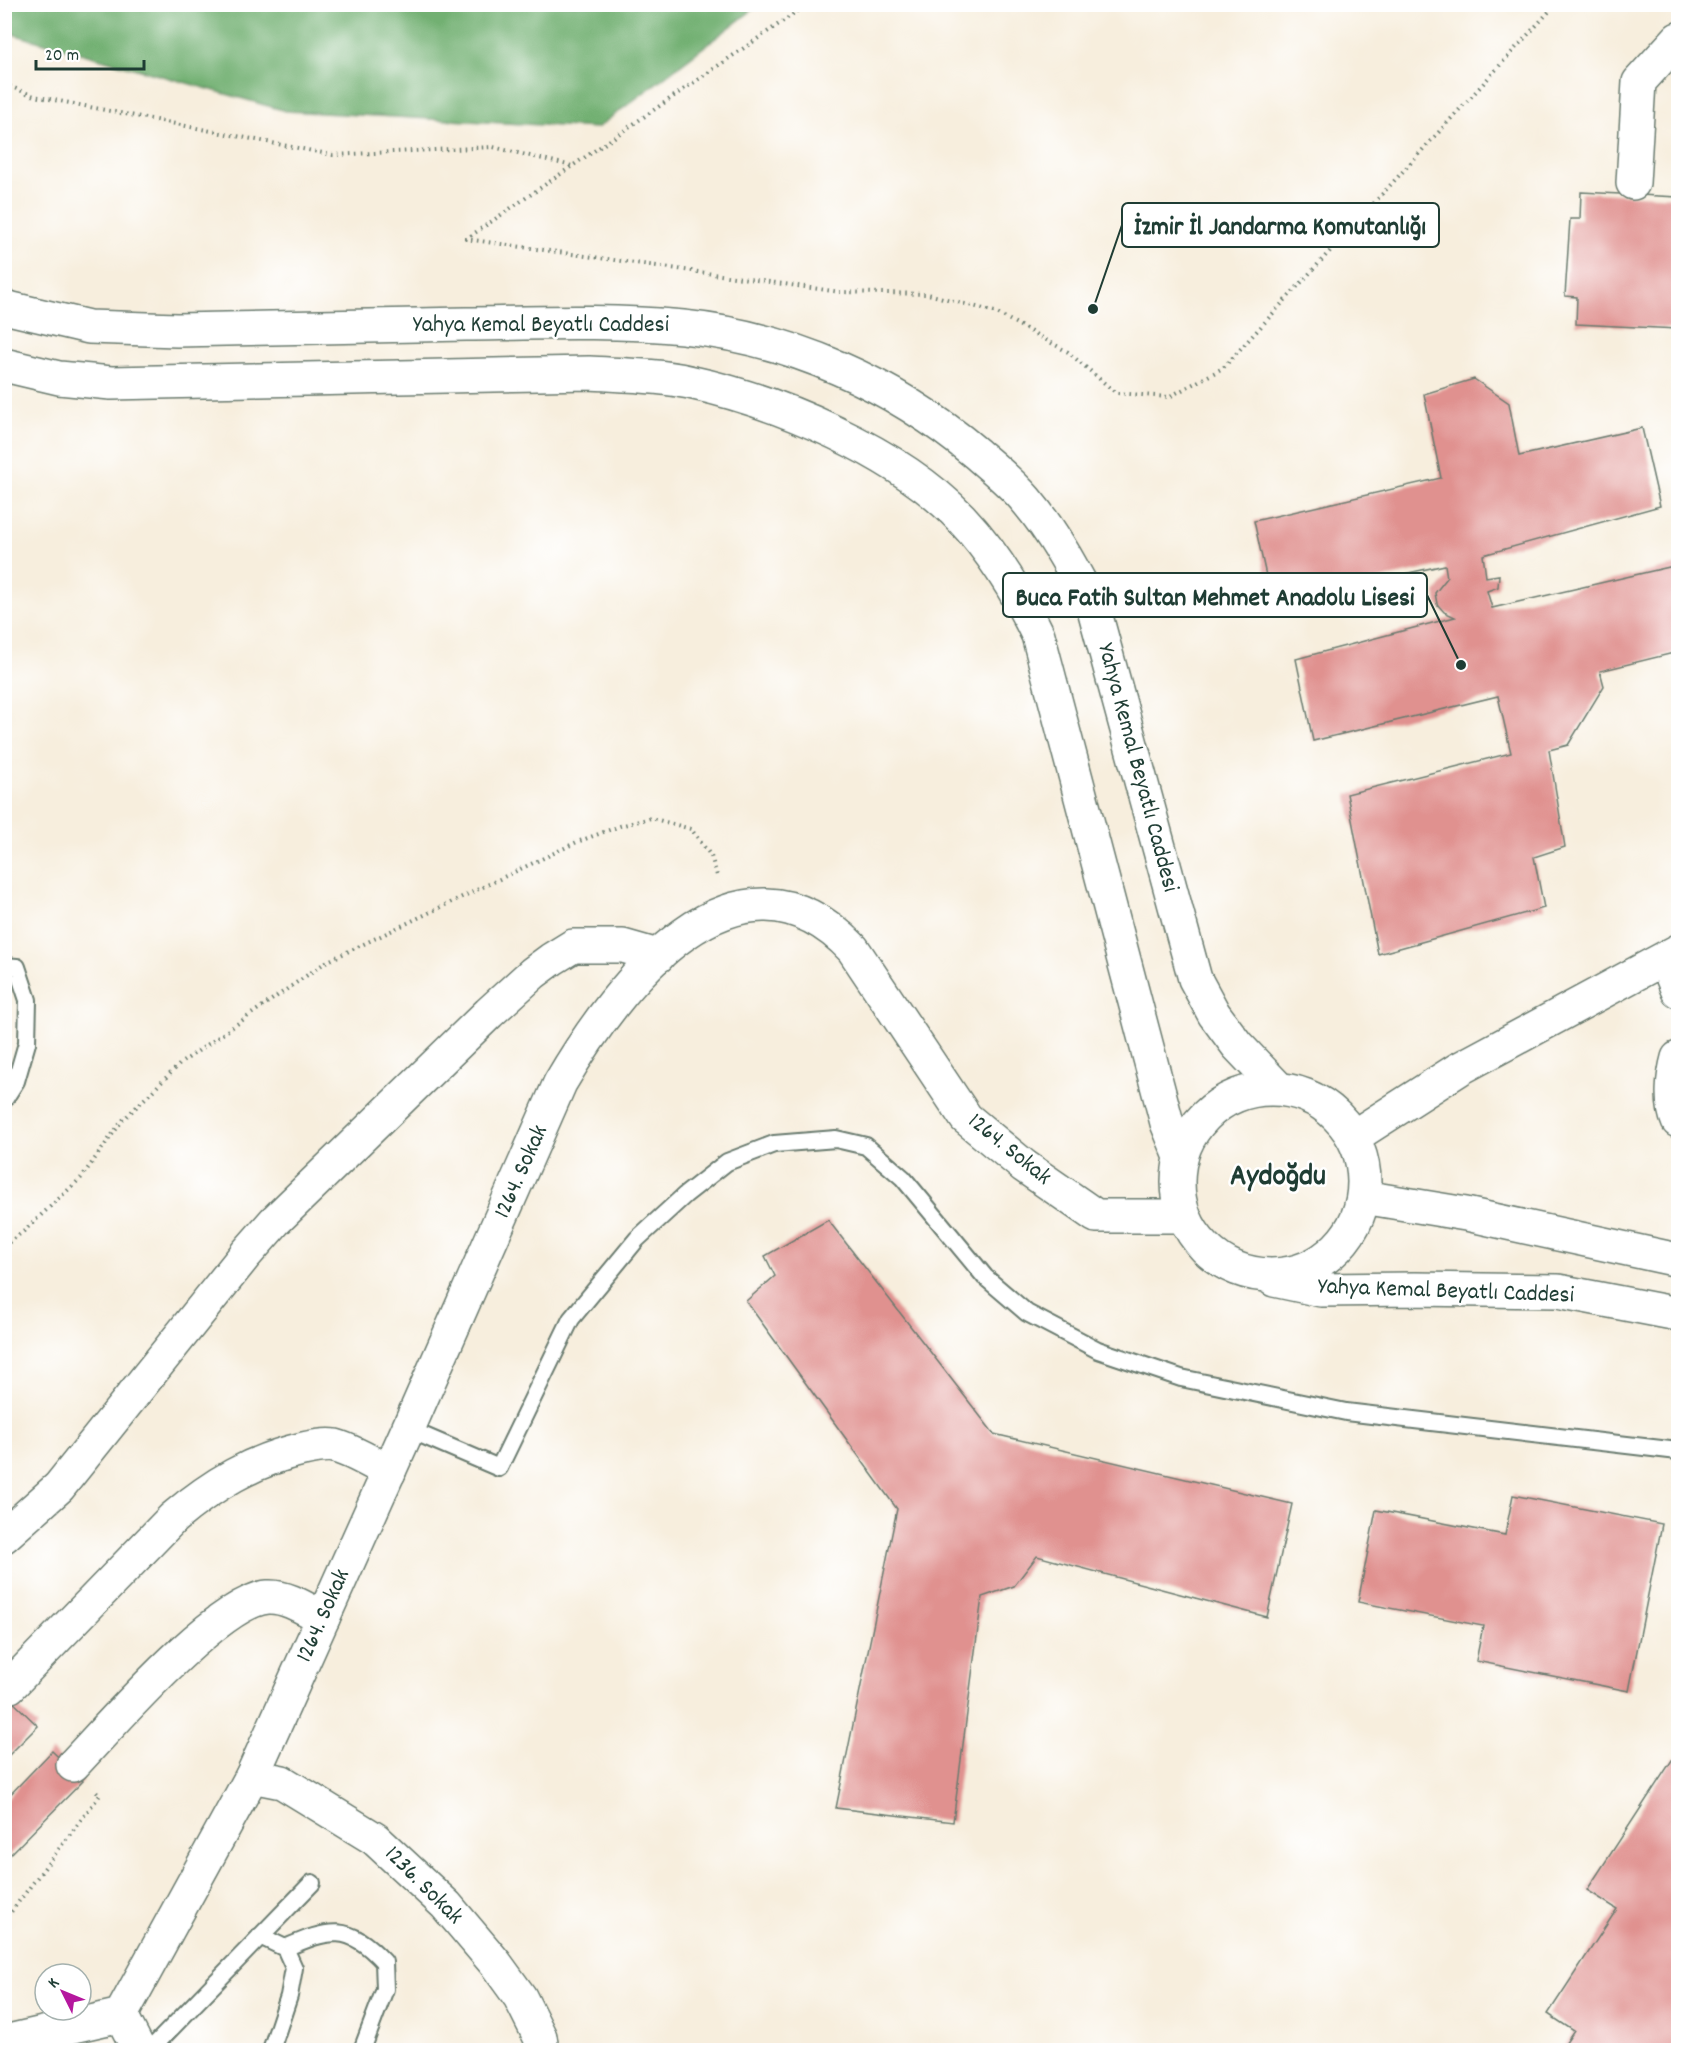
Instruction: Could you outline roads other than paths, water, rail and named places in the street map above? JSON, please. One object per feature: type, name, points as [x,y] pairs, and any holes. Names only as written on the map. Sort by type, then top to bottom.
[{"type":"main road","points":[[1633,183],[1639,82],[1678,39]]},
{"type":"main road","name":"Yahya Kemal Beyatlı Caddesi","points":[[4,308],[89,327],[177,330],[603,322],[685,328],[783,347],[876,385],[915,407],[949,431],[1024,498],[1052,534],[1075,573],[1094,609],[1195,979],[1214,1014],[1237,1045],[1279,1089]]},
{"type":"main road","name":"Yahya Kemal Beyatlı Caddesi","points":[[4,365],[59,378],[111,383],[589,373],[634,375],[687,381],[789,411],[892,463],[961,518],[1016,590],[1038,635],[1167,1123],[1181,1157]]},
{"type":"main road","name":"1264. Sokak","points":[[121,2016],[252,1776],[408,1430],[560,1083],[603,1016],[629,984],[690,929],[707,918],[747,905],[768,904],[792,908],[815,918],[836,931],[853,949],[966,1118],[1024,1166],[1096,1216],[1183,1216]]},
{"type":"main road","points":[[4,1536],[59,1487],[275,1221],[533,973],[573,946],[623,946],[658,956]]},
{"type":"main road","points":[[1353,1137],[1459,1069],[1672,955],[1678,991]]},
{"type":"main road","points":[[1678,1058],[1674,1093],[1678,1121]]},
{"type":"main road","points":[[1279,1089],[1309,1096],[1334,1113],[1353,1137],[1363,1166],[1363,1197],[1353,1226],[1335,1251],[1309,1268],[1279,1275],[1249,1274],[1221,1262],[1214,1256],[1199,1242],[1183,1216],[1178,1187],[1181,1157],[1195,1128],[1218,1106],[1247,1092],[1279,1089]]},
{"type":"main road","points":[[1363,1197],[1467,1214],[1678,1260]]},
{"type":"main road","name":"Yahya Kemal Beyatlı Caddesi","points":[[1249,1274],[1321,1290],[1558,1291],[1678,1314]]},
{"type":"main road","points":[[6,1685],[173,1518],[201,1495],[244,1468],[292,1451],[334,1446],[389,1472]]},
{"type":"main road","points":[[73,1765],[163,1671],[219,1620],[233,1611],[265,1597],[280,1597],[323,1618]]},
{"type":"main road","name":"1236. Sokak","points":[[252,1776],[282,1782],[375,1839],[446,1905],[496,1964],[520,1997],[540,2037],[542,2050]]},
{"type":"main road","points":[[4,2042],[121,2016],[139,2050]]},
{"type":"lane","points":[[4,966],[17,967],[28,1000],[27,1043],[16,1081],[4,1100]]},
{"type":"lane","points":[[408,1430],[499,1468],[571,1319],[637,1239],[685,1195],[728,1162],[774,1143],[836,1139],[866,1146],[903,1178],[985,1277],[1028,1313],[1098,1350],[1180,1378],[1346,1412],[1678,1451]]},
{"type":"lane","points":[[150,2050],[312,1883]]},
{"type":"lane","points":[[285,1948],[327,1933],[349,1934],[369,1946],[384,1962],[385,1989],[362,2050]]},
{"type":"lane","points":[[260,1936],[285,1948],[294,1968],[289,1996],[271,2050]]},
{"type":"place","name":"İzmir İl Jandarma Komutanlığı","points":[[1093,309]]},
{"type":"place","name":"Buca Fatih Sultan Mehmet Anadolu Lisesi","points":[[1461,665]]},
{"type":"district","name":"Aydoğdu","points":[[1278,1178]]}]
